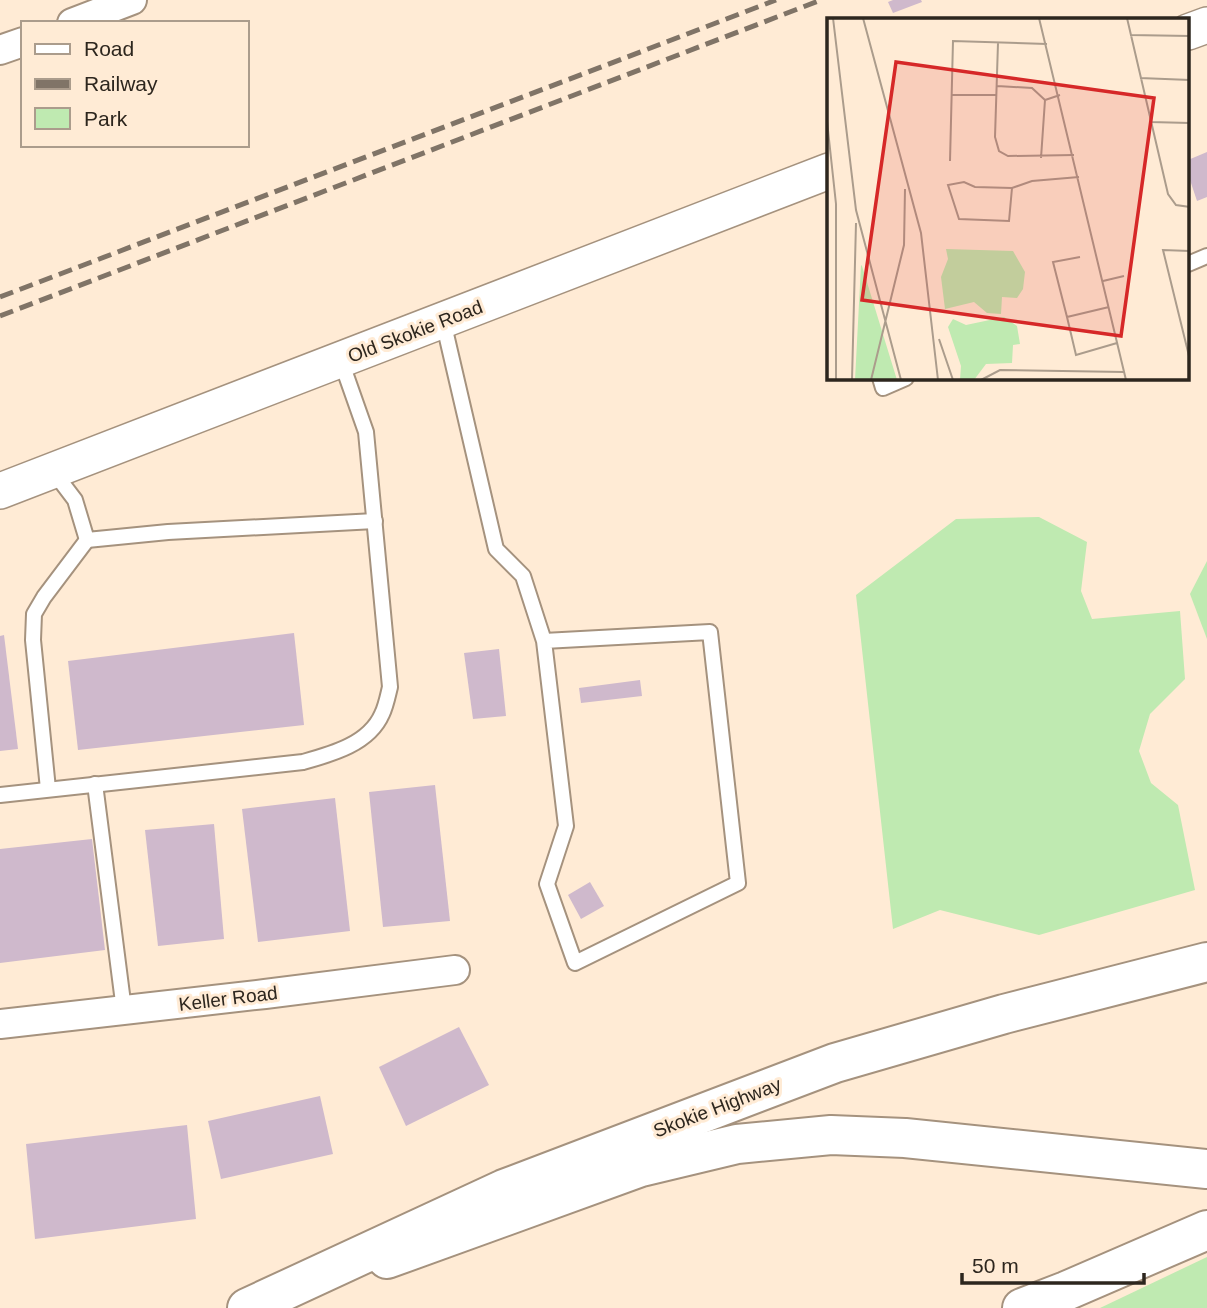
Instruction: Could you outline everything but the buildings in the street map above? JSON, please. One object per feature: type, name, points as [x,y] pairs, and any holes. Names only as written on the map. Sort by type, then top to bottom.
[{"type":"main road","points":[[835,1063],[1013,991],[1207,937]]},
{"type":"main road","name":"Skokie Highway","points":[[247,1308],[504,1189],[835,1063],[1004,1014],[1207,962]]},
{"type":"main road","points":[[254,1308],[641,1167],[737,1144],[831,1135],[905,1138],[1207,1169]]},
{"type":"main road","points":[[1022,1308],[1207,1230]]},
{"type":"street","points":[[77,21],[124,2]]},
{"type":"street","points":[[1190,31],[1207,25]]},
{"type":"street","points":[[0,50],[21,43]]},
{"type":"street","name":"Old Skokie Road","points":[[0,491],[827,172]]},
{"type":"street","name":"Keller Road","points":[[0,1024],[455,970]]},
{"type":"lane","points":[[1190,263],[1207,256]]},
{"type":"lane","points":[[443,320],[496,549],[523,576],[544,641],[566,826],[547,884],[575,963],[738,883],[710,632],[544,641]]},
{"type":"lane","points":[[0,794],[303,762],[351,745],[371,731],[382,714],[390,687],[366,432],[341,359]]},
{"type":"lane","points":[[881,380],[883,387],[901,380]]},
{"type":"lane","points":[[52,470],[75,500],[87,540]]},
{"type":"lane","points":[[48,789],[33,640],[34,614],[87,540],[374,521]]},
{"type":"lane","points":[[95,784],[124,1010]]},
{"type":"green space","points":[[1039,517],[1087,542],[1081,591],[1092,619],[1180,611],[1185,679],[1150,714],[1139,751],[1151,783],[1178,805],[1195,890],[1039,935],[940,910],[893,929],[856,595],[956,519]]},
{"type":"green space","points":[[1207,561],[1207,639],[1190,594]]},
{"type":"green space","points":[[1207,1257],[1207,1308],[1100,1308]]},
{"type":"railway","points":[[0,297],[776,0]]},
{"type":"railway","points":[[0,316],[821,0]]}]
